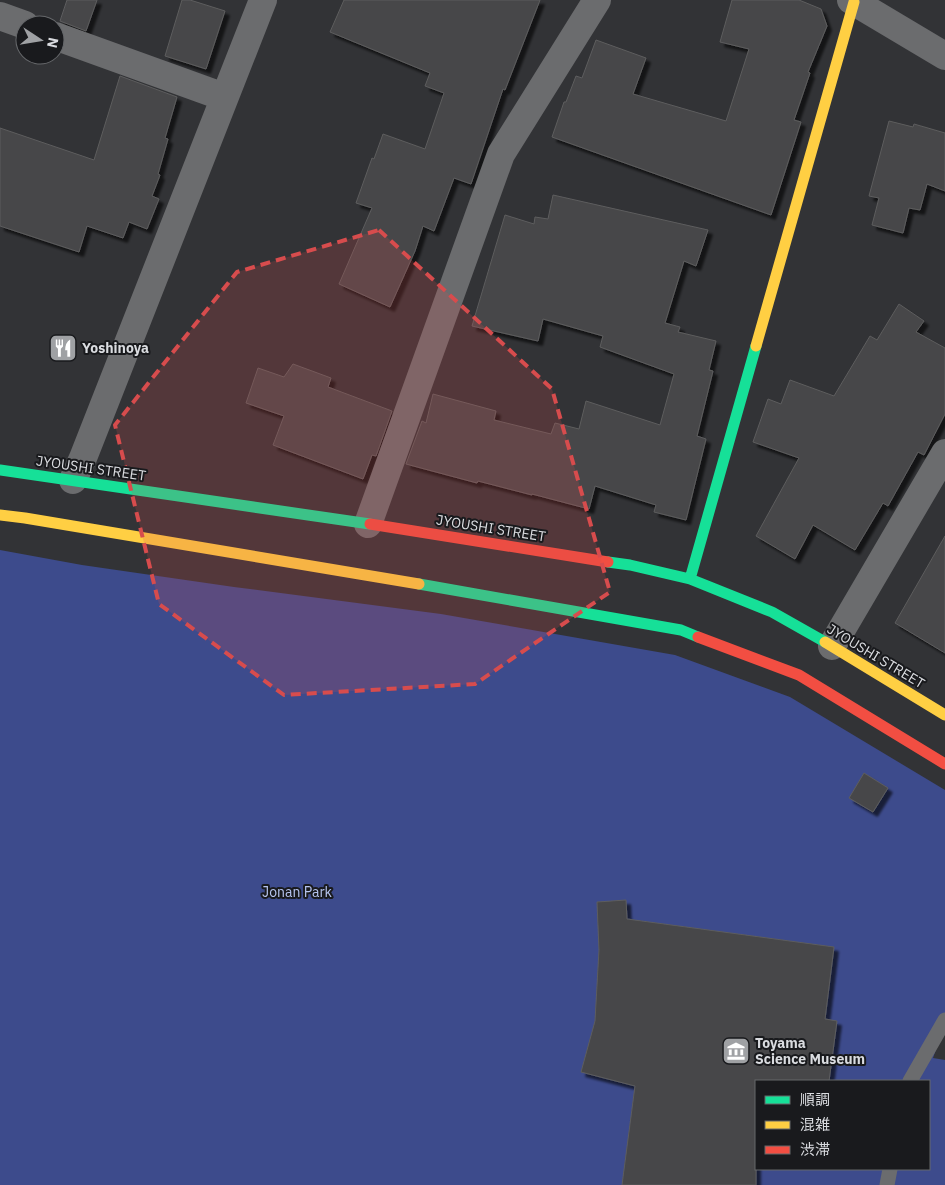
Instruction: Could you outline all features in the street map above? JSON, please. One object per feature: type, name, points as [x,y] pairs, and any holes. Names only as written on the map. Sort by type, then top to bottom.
[{"type":"main road","points":[[690,579],[852,1]]},
{"type":"main road","name":"JYOUSHI STREET","points":[[0,470],[630,565],[690,579],[772,612],[945,715]]},
{"type":"main road","points":[[0,515],[436,587],[681,630],[799,675],[945,764]]},
{"type":"street","points":[[73,480],[262,0]]},
{"type":"street","points":[[368,524],[502,154],[597,0]]},
{"type":"street","points":[[852,1],[945,56]]},
{"type":"street","points":[[0,16],[15,21]]},
{"type":"street","points":[[65,40],[224,97]]},
{"type":"street","points":[[832,646],[945,453]]},
{"type":"lane","points":[[911,1080],[945,1020]]},
{"type":"lane","points":[[887,1185],[890,1170]]},
{"type":"highlighted area","points":[[379,230],[552,389],[610,592],[475,684],[284,695],[159,604],[115,425],[237,272]]},
{"type":"green space","name":"Jonan Park","points":[[0,550],[82,565],[441,614],[675,655],[790,697],[945,790],[945,1023],[933,1058],[945,1060],[945,1185],[0,1185]]},
{"type":"building","points":[[67,0],[97,0],[86,31],[65,23],[65,15],[62,15]]},
{"type":"building","points":[[182,0],[190,0],[225,11],[206,69],[165,56]]},
{"type":"building","points":[[344,0],[540,0],[505,90],[503,89],[471,184],[454,178],[434,231],[423,226],[415,251],[390,307],[339,284],[372,208],[356,203],[383,134],[425,149],[444,93],[425,86],[430,73],[330,32]]},
{"type":"building","points":[[732,0],[799,0],[821,9],[827,26],[808,72],[810,73],[794,120],[801,122],[771,215],[552,137],[564,102],[566,102],[576,76],[582,78],[596,40],[646,58],[633,94],[726,121],[749,49],[720,42]]},
{"type":"building","points":[[120,76],[177,97],[165,138],[168,139],[158,174],[160,175],[152,196],[159,199],[147,229],[129,222],[123,238],[87,226],[79,252],[0,226],[0,128],[94,160]]},
{"type":"building","points":[[889,121],[913,127],[914,124],[945,133],[945,191],[927,184],[920,210],[909,208],[903,233],[872,225],[879,198],[869,196]]},
{"type":"building","points":[[553,195],[708,230],[696,266],[684,261],[665,323],[680,327],[678,332],[716,341],[709,370],[713,371],[697,436],[706,439],[686,520],[654,512],[656,505],[595,486],[589,509],[406,464],[422,421],[426,423],[433,394],[496,411],[494,420],[551,434],[555,423],[579,429],[586,401],[660,425],[674,374],[600,347],[603,336],[543,319],[538,341],[472,326],[505,215],[534,224],[535,217],[548,219]]},
{"type":"building","points":[[899,304],[924,321],[916,332],[945,348],[945,414],[924,455],[918,452],[888,506],[883,503],[855,550],[813,525],[795,559],[756,536],[799,458],[753,442],[768,399],[781,404],[790,380],[834,396],[870,336],[877,340]]},
{"type":"building","points":[[293,364],[331,378],[328,387],[392,411],[376,456],[372,455],[363,479],[273,445],[284,416],[246,403],[258,368],[284,377]]},
{"type":"building","points":[[945,536],[945,653],[895,623]]},
{"type":"building","points":[[864,773],[888,788],[873,812],[849,798]]},
{"type":"building","name":"Toyama Science Museum","points":[[626,900],[627,919],[834,947],[825,1019],[837,1021],[829,1080],[755,1080],[756,1185],[622,1185],[635,1086],[581,1072],[595,1021],[599,950],[597,902]]},
{"type":"traffic: fast","points":[[690,579],[756,346]]},
{"type":"traffic: fast","points":[[0,470],[370,524]]},
{"type":"traffic: fast","points":[[608,562],[630,565],[690,579],[772,612],[825,642]]},
{"type":"traffic: fast","points":[[419,584],[681,630],[698,637]]},
{"type":"traffic: slow","points":[[756,346],[854,2]]},
{"type":"traffic: slow","points":[[0,515],[419,584]]},
{"type":"traffic: slow","points":[[825,642],[945,715]]},
{"type":"traffic: jam","points":[[370,524],[608,562]]},
{"type":"traffic: jam","points":[[698,637],[799,675],[945,764]]},
{"type":"place","name":"Yoshinoya","points":[[63,348]]},
{"type":"place","name":"Toyama Science Museum","points":[[736,1051]]}]
